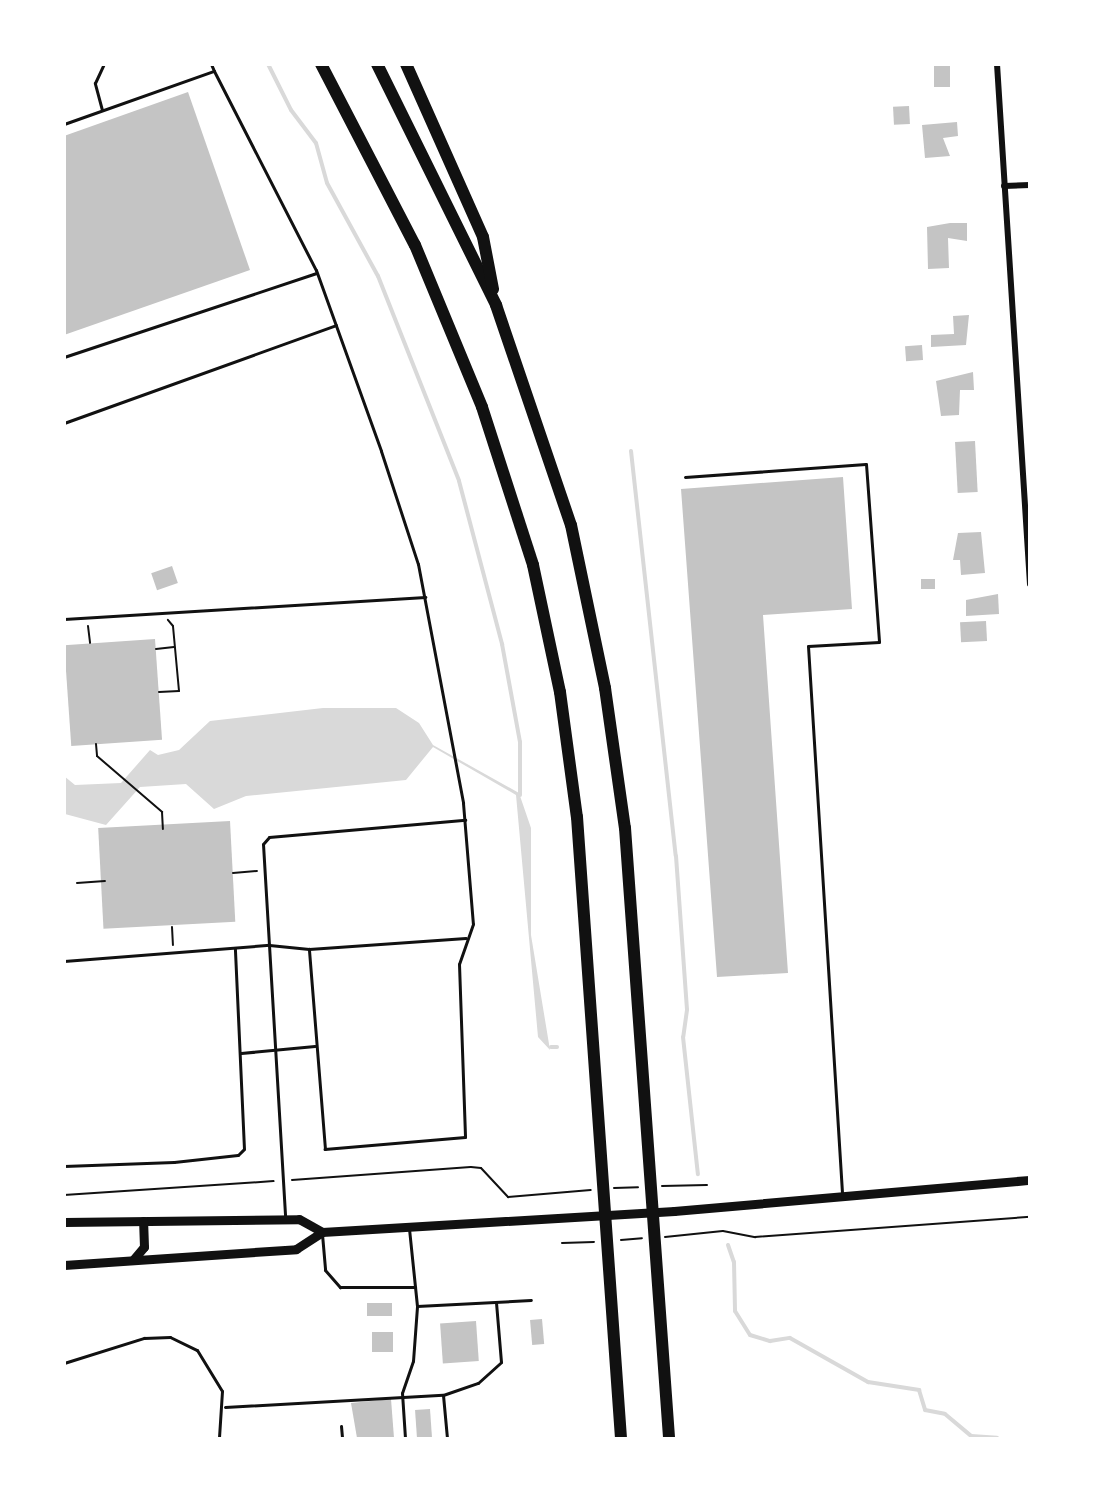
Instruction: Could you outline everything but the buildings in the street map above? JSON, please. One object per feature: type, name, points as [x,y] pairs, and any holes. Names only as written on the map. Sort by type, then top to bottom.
[{"type":"highway","points":[[320,64],[419,255],[482,407],[533,565],[560,692],[577,817],[621,1438]]},
{"type":"highway","points":[[377,64],[496,305],[572,525],[605,688],[625,828],[669,1438]]},
{"type":"highway","points":[[406,64],[483,237],[496,305]]},
{"type":"main road","points":[[64,1265],[296,1249],[322,1232],[842,1198],[1029,1180]]},
{"type":"main road","points":[[64,1222],[299,1219],[322,1232]]},
{"type":"main road","points":[[133,1260],[144,1247],[143,1221]]},
{"type":"street","points":[[997,64],[1029,584]]},
{"type":"street","points":[[1004,186],[1029,184]]},
{"type":"lane","points":[[102,110],[96,83],[104,64]]},
{"type":"lane","points":[[211,64],[317,273],[425,597],[451,729],[465,820],[473,924],[466,938],[459,964],[465,1137],[325,1149],[309,949]]},
{"type":"lane","points":[[64,124],[214,72]]},
{"type":"lane","points":[[64,357],[317,273]]},
{"type":"lane","points":[[64,423],[336,325]]},
{"type":"lane","points":[[685,477],[866,464],[879,642],[808,646],[825,980],[842,1198]]},
{"type":"lane","points":[[64,619],[425,597]]},
{"type":"lane","points":[[285,1219],[278,1051],[263,844],[269,837],[465,820]]},
{"type":"lane","points":[[64,895],[64,942]]},
{"type":"lane","points":[[64,961],[269,945],[309,949],[466,938]]},
{"type":"lane","points":[[64,1166],[238,1155],[245,1141],[235,948]]},
{"type":"lane","points":[[241,1053],[315,1046]]},
{"type":"lane","points":[[405,1438],[402,1394],[412,1361],[417,1306],[409,1228]]},
{"type":"lane","points":[[322,1232],[325,1270],[340,1287],[416,1287]]},
{"type":"lane","points":[[417,1306],[531,1300]]},
{"type":"lane","points":[[225,1407],[402,1394],[443,1395],[478,1383],[501,1362],[496,1302]]},
{"type":"lane","points":[[64,1364],[144,1338],[170,1337],[197,1350],[222,1391],[225,1407],[219,1438]]},
{"type":"lane","points":[[443,1395],[447,1438]]},
{"type":"lane","points":[[341,1425],[342,1438]]},
{"type":"path","points":[[159,692],[179,692],[174,626],[165,618]]},
{"type":"path","points":[[76,624],[99,622]]},
{"type":"path","points":[[88,623],[90,643]]},
{"type":"path","points":[[156,648],[175,647]]},
{"type":"path","points":[[96,744],[97,756],[162,812],[163,829]]},
{"type":"path","points":[[233,873],[258,871]]},
{"type":"path","points":[[77,883],[105,881]]},
{"type":"path","points":[[172,927],[174,945]]},
{"type":"path","points":[[64,1195],[471,1167],[481,1168],[508,1197],[599,1190]]},
{"type":"path","points":[[657,1186],[707,1185]]},
{"type":"path","points":[[610,1189],[645,1186]]},
{"type":"path","points":[[662,1237],[723,1231],[755,1238],[1029,1216]]},
{"type":"path","points":[[616,1240],[651,1238]]},
{"type":"path","points":[[562,1243],[605,1241]]},
{"type":"shaded area","points":[[323,708],[396,708],[419,723],[433,745],[519,793],[531,828],[531,935],[550,1050],[538,1037],[516,795],[433,747],[406,780],[246,796],[214,809],[186,784],[140,787],[106,825],[65,814],[64,776],[75,785],[121,783],[150,750],[158,755],[179,750],[210,721]]},
{"type":"waterway","points":[[268,64],[291,110],[316,143],[327,183],[378,276],[459,481],[502,644],[520,742],[520,795]]},
{"type":"waterway","points":[[631,451],[676,856],[687,1010],[683,1037],[698,1174]]},
{"type":"waterway","points":[[551,1047],[557,1047]]},
{"type":"waterway","points":[[728,1245],[734,1262],[735,1311],[750,1335],[770,1341],[790,1338],[868,1382],[919,1390],[925,1410],[945,1414],[971,1436],[997,1438]]}]
